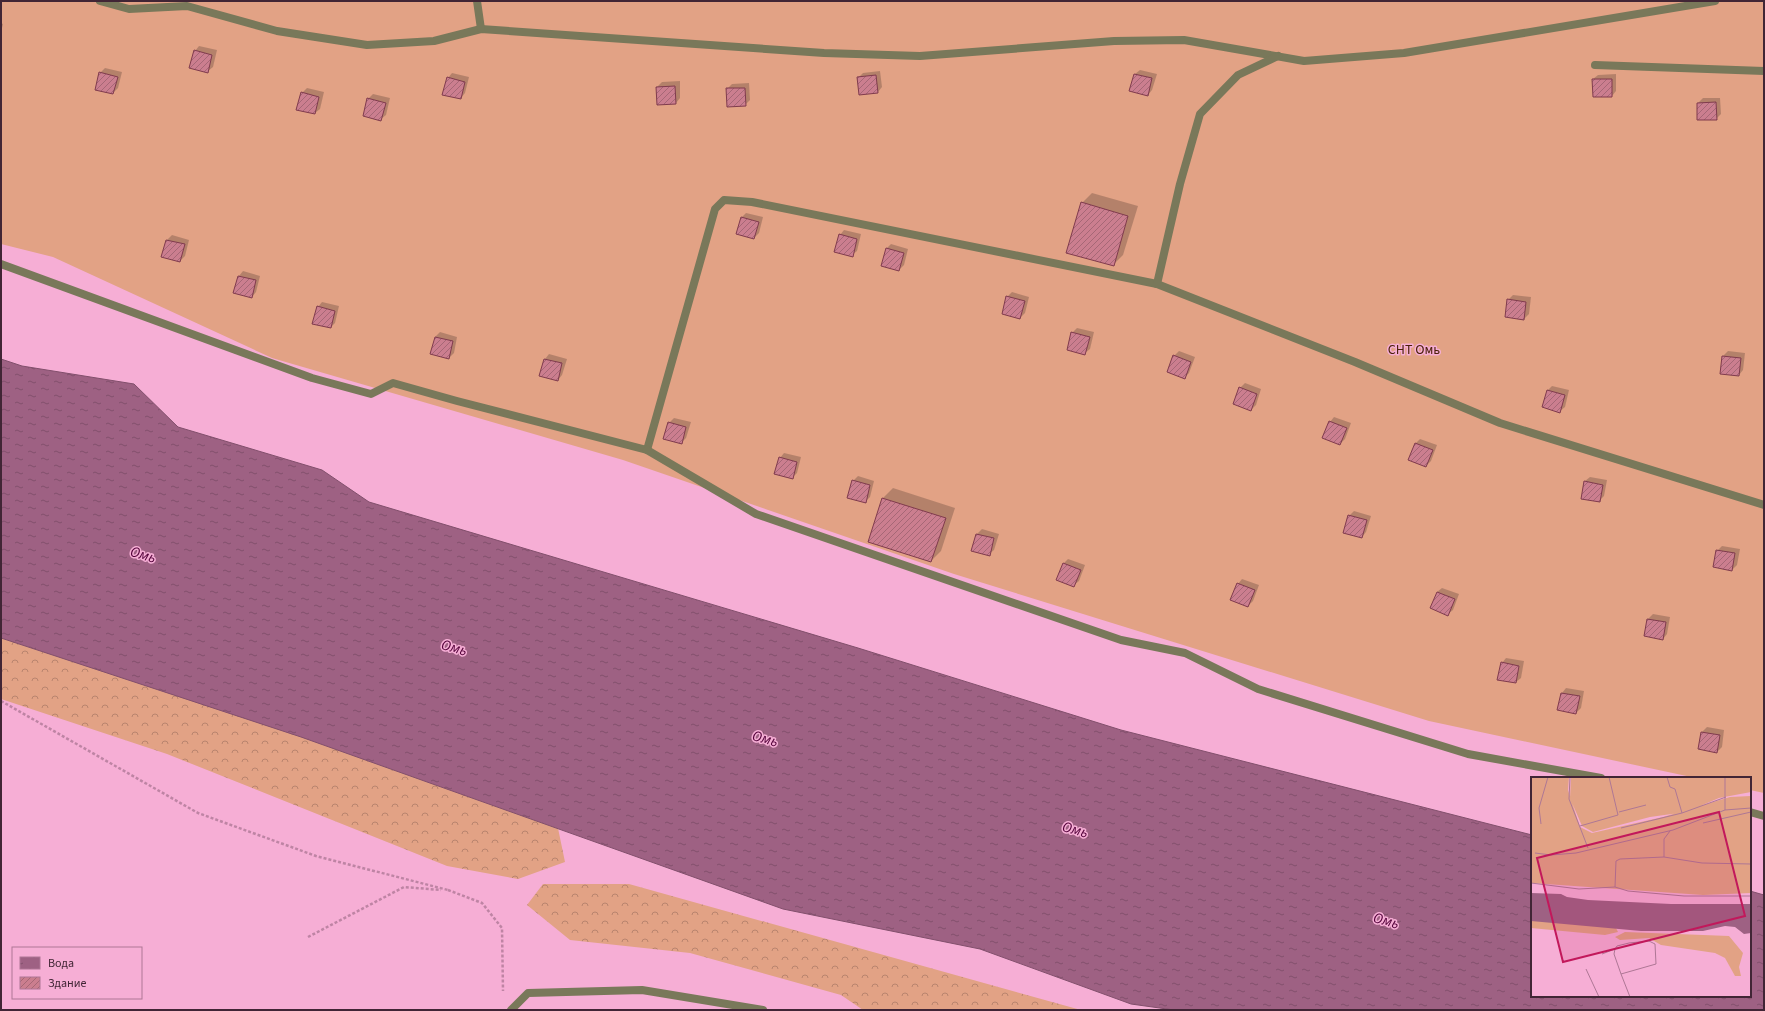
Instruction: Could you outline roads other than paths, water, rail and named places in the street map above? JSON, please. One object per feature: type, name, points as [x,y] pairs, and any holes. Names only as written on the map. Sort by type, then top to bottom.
[{"type":"lane","points":[[100,1],[129,9],[187,6],[277,31],[367,45],[434,41],[481,29],[824,53],[920,56],[1114,41],[1184,40],[1304,61],[1404,53],[1715,1]]},
{"type":"lane","points":[[477,1],[481,29]]},
{"type":"lane","points":[[1157,284],[1180,184],[1200,114],[1238,75],[1278,56]]},
{"type":"lane","points":[[1595,65],[1764,71]]},
{"type":"lane","points":[[646,450],[715,209],[724,200],[752,202],[1157,284],[1354,362],[1500,423],[1764,505]]},
{"type":"lane","points":[[1,264],[312,378],[371,394],[393,383],[456,401],[646,450],[756,514],[1121,640],[1185,653],[1258,689],[1468,754],[1595,777]]},
{"type":"lane","points":[[1751,812],[1764,816]]},
{"type":"lane","points":[[511,1010],[528,993],[642,990],[762,1010]]},
{"type":"water","name":"Омь","points":[[1,359],[22,366],[134,384],[178,427],[322,470],[369,502],[858,648],[1121,730],[1531,835],[1531,997],[1751,997],[1751,891],[1764,895],[1764,1010],[1174,1010],[1131,1004],[980,949],[783,909],[301,737],[1,638]]},
{"type":"park label","name":"СНТ Омь","points":[[1414,350]]}]
